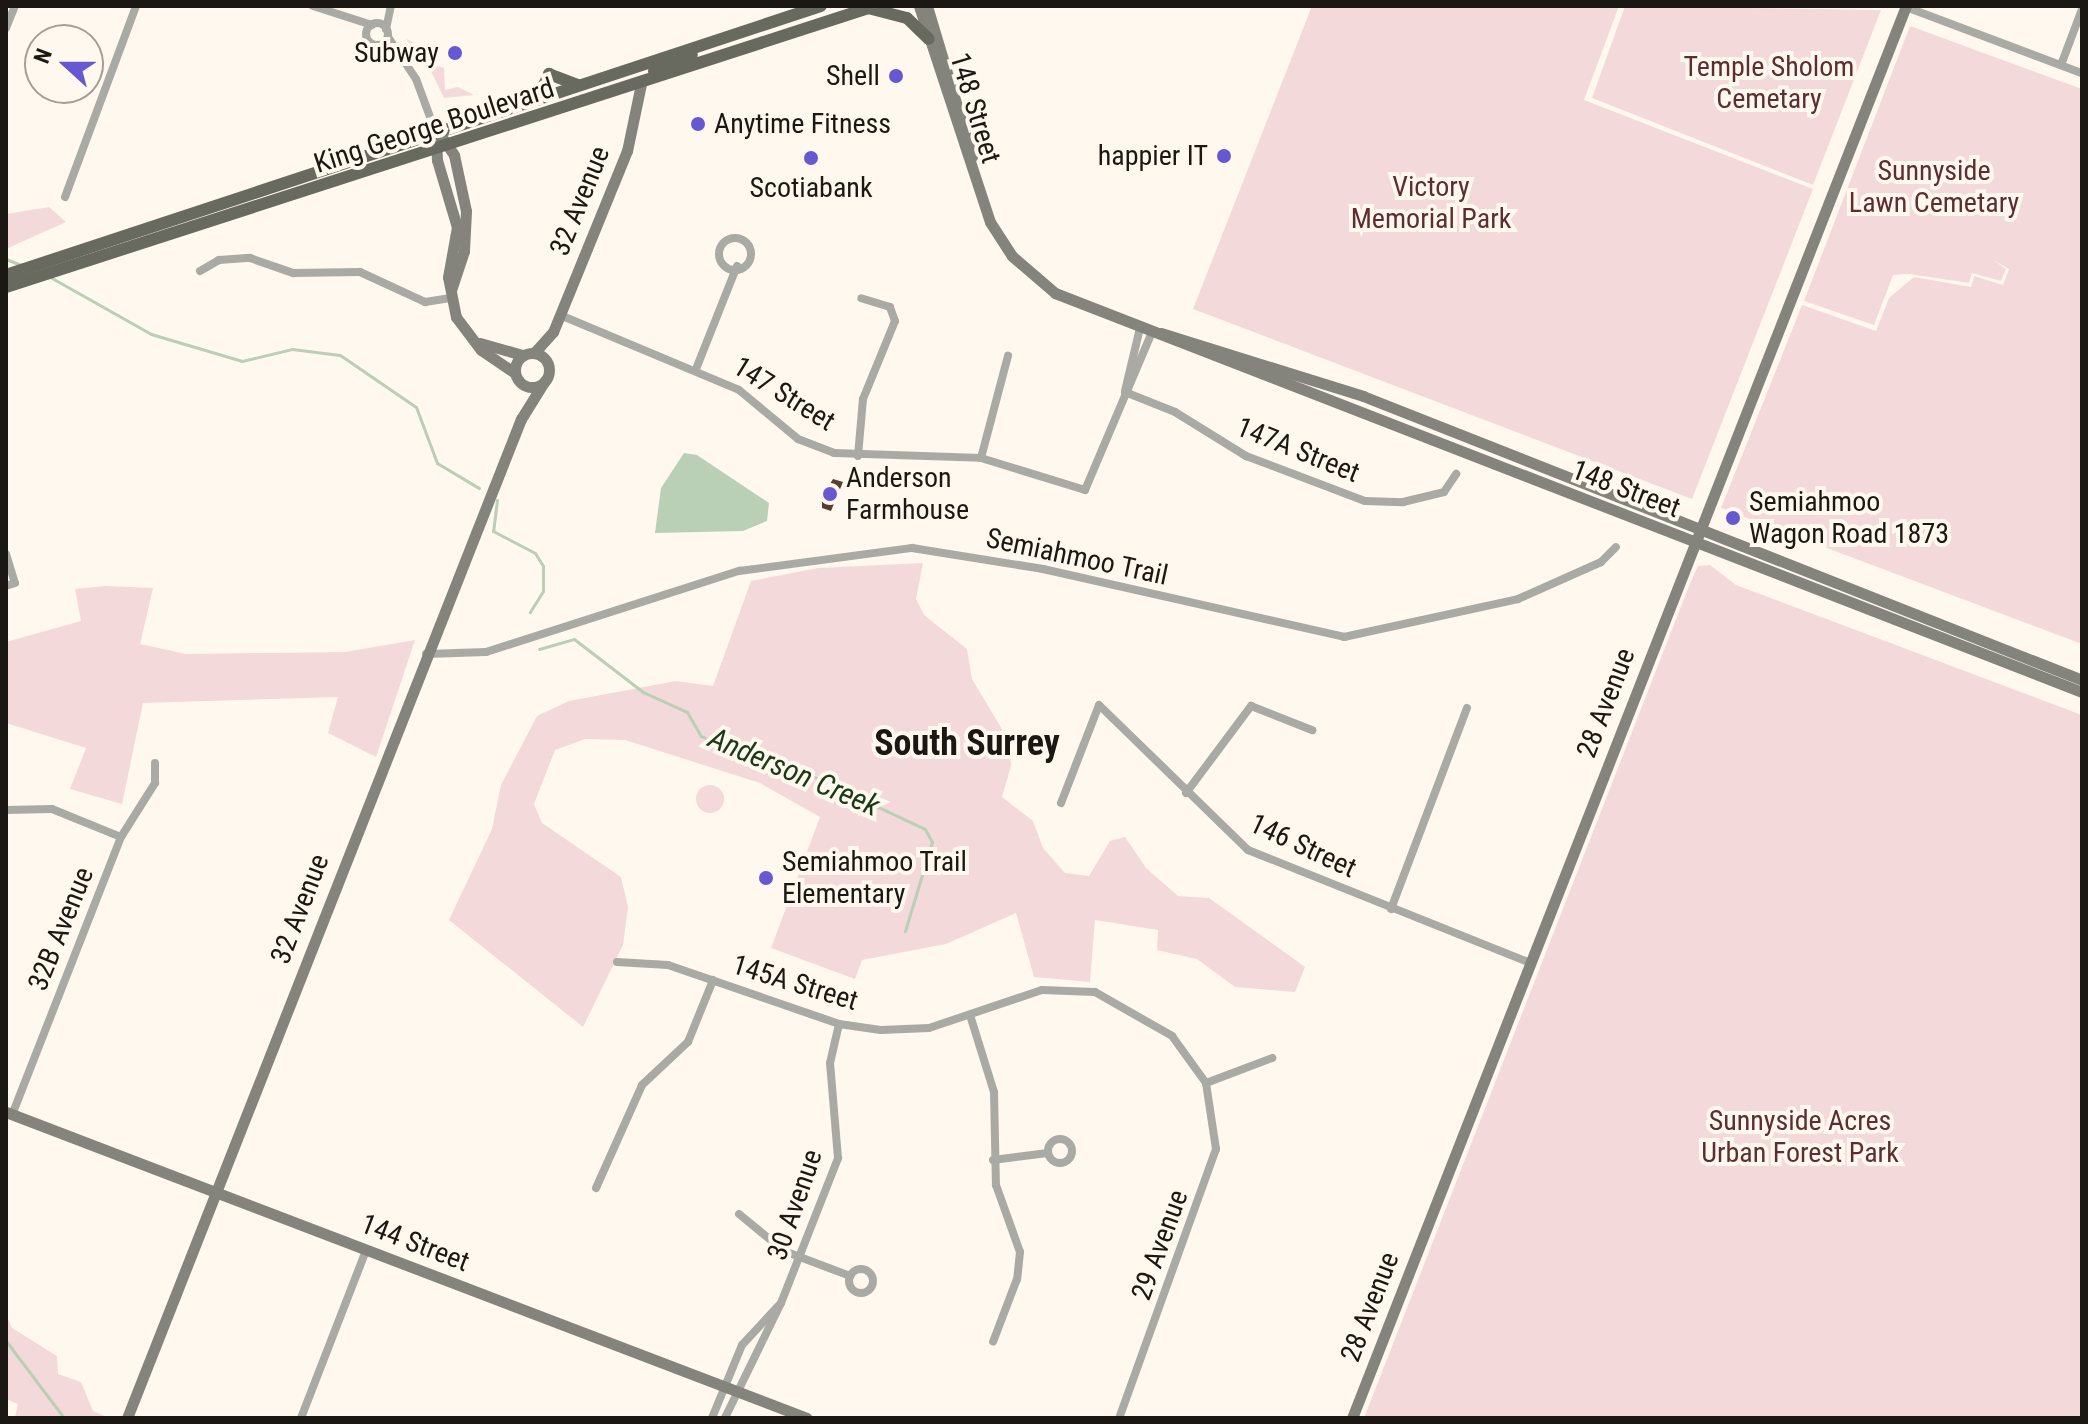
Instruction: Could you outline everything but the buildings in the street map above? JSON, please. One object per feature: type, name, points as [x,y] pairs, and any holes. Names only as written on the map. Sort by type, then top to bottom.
[{"type":"main road","name":"King George Boulevard","points":[[12,273],[821,6]]},
{"type":"main road","name":"King George Boulevard","points":[[6,287],[451,146],[872,7]]},
{"type":"main road","points":[[872,7],[907,18],[929,39]]},
{"type":"main road","points":[[641,84],[646,74],[712,43]]},
{"type":"main road","points":[[537,100],[549,74],[581,86]]},
{"type":"street","points":[[6,28],[15,6]]},
{"type":"street","points":[[65,197],[136,6]]},
{"type":"street","points":[[313,6],[371,27],[385,37],[416,79],[436,133],[435,151],[457,227],[451,294],[472,340],[531,387],[544,382]]},
{"type":"street","name":"148 Street","points":[[919,6],[990,222],[1012,256],[1044,285],[1146,330],[2082,692]]},
{"type":"street","name":"148 Street","points":[[927,6],[990,222]]},
{"type":"street","points":[[1906,6],[2082,73]]},
{"type":"street","name":"28 Avenue","points":[[1352,1418],[1906,6]]},
{"type":"street","points":[[385,37],[371,43],[371,27],[390,8]]},
{"type":"street","points":[[385,37],[390,8]]},
{"type":"street","points":[[2061,65],[2082,9]]},
{"type":"street","name":"32 Avenue","points":[[127,1418],[426,654],[521,419],[544,382],[553,332],[627,151],[641,84]]},
{"type":"street","points":[[436,133],[451,146],[465,197],[466,233],[451,294]]},
{"type":"street","points":[[719,241],[753,251],[752,264],[737,266],[717,258],[719,241]]},
{"type":"street","points":[[200,271],[219,260],[250,258],[293,273],[360,272],[425,302],[451,294]]},
{"type":"street","points":[[696,369],[737,266]]},
{"type":"street","points":[[858,456],[863,399],[895,321],[890,307],[861,298]]},
{"type":"street","name":"147 Street","points":[[560,315],[696,369],[739,390],[798,439],[858,456],[981,458],[1085,490],[1125,392]]},
{"type":"street","points":[[1125,392],[1126,368],[1146,330]]},
{"type":"street","name":"148 Street","points":[[1146,330],[1363,396],[1701,525],[2082,680]]},
{"type":"street","name":"32 Avenue","points":[[528,354],[553,332]]},
{"type":"street","points":[[472,340],[528,354],[548,363]]},
{"type":"street","points":[[517,377],[528,354]]},
{"type":"street","points":[[981,458],[1008,356]]},
{"type":"street","name":"32 Avenue","points":[[517,377],[521,419]]},
{"type":"street","name":"147A Street","points":[[1125,392],[1175,412],[1246,456],[1365,501],[1403,502],[1444,492],[1456,474]]},
{"type":"street","name":"Semiahmoo Trail","points":[[426,654],[486,652],[739,571],[912,548],[1043,569],[1344,637],[1518,599],[1601,562],[1616,547]]},
{"type":"street","points":[[6,554],[11,584]]},
{"type":"street","name":"146 Street","points":[[1061,803],[1099,705],[1248,850],[1531,963]]},
{"type":"street","points":[[1186,793],[1251,706],[1312,730]]},
{"type":"street","points":[[1391,909],[1467,708]]},
{"type":"street","name":"32B Avenue","points":[[9,1114],[121,837],[153,786],[155,763]]},
{"type":"street","points":[[6,810],[52,809],[121,837]]},
{"type":"street","name":"145A Street","points":[[617,962],[648,961],[839,1024],[929,1028],[1042,990],[1095,992],[1172,1036],[1206,1083]]},
{"type":"street","points":[[596,1188],[642,1085],[688,1042],[713,980]]},
{"type":"street","points":[[970,1015],[994,1092],[993,1160],[1016,1228],[1020,1263],[993,1342]]},
{"type":"street","name":"30 Avenue","points":[[712,1418],[781,1303],[802,1258],[838,1158],[830,1063],[839,1024]]},
{"type":"street","points":[[1206,1083],[1272,1058]]},
{"type":"street","name":"29 Avenue","points":[[1119,1418],[1211,1168],[1215,1124],[1206,1083]]},
{"type":"street","name":"144 Street","points":[[9,1114],[807,1418]]},
{"type":"street","points":[[993,1160],[1048,1153]]},
{"type":"street","points":[[739,1214],[771,1243],[850,1276]]},
{"type":"street","points":[[301,1418],[366,1250]]},
{"type":"street","name":"30 Avenue","points":[[725,1418],[746,1339],[781,1303]]},
{"type":"street","points":[[746,1339],[757,1345]]},
{"type":"green space","name":"Victory Memorial Park","points":[[1312,6],[1619,6],[1584,100],[1813,189],[1692,499],[1193,309]]},
{"type":"green space","name":"Temple Sholom Cemetary","points":[[1625,6],[1881,10],[1813,185],[1592,98]]},
{"type":"green space","name":"Sunnyside Lawn Cemetary","points":[[1910,26],[2082,89],[2082,644],[1721,508],[1802,305],[1876,331],[1889,298],[1914,277],[1971,287],[1974,276],[2003,285],[2009,269],[1993,260],[2006,269],[2001,281],[1972,273],[1969,283],[1909,274],[1893,275],[1874,325],[1804,301]]},
{"type":"green space","points":[[406,39],[432,51],[435,65],[444,68],[445,90],[458,87],[474,95],[444,98],[427,63]]},
{"type":"green space","points":[[49,207],[66,222],[6,249],[6,214]]},
{"type":"green space","points":[[923,563],[916,599],[924,615],[967,649],[972,679],[1009,741],[1011,766],[1002,797],[1033,821],[1043,848],[1065,873],[1089,876],[1110,841],[1125,837],[1146,868],[1178,896],[1209,898],[1305,967],[1295,992],[1235,987],[1197,959],[1157,950],[1158,930],[1095,920],[1090,982],[1034,977],[1016,913],[946,944],[862,960],[855,979],[771,948],[820,817],[760,783],[625,740],[585,739],[555,750],[534,804],[542,823],[621,877],[628,907],[623,945],[583,1027],[449,920],[492,829],[501,785],[537,716],[569,701],[676,681],[713,686],[751,581],[818,568]]},
{"type":"green space","name":"Sunnyside Acres Urban Forest Park","points":[[1710,565],[1736,585],[2082,715],[2082,1418],[1364,1418],[1691,581],[1698,566]]},
{"type":"green space","points":[[105,586],[153,588],[140,644],[186,654],[345,652],[415,640],[376,757],[328,733],[338,697],[143,703],[122,804],[70,789],[86,748],[6,723],[6,642],[81,621],[75,589]]},
{"type":"green space","points":[[710,785],[720,789],[724,799],[720,809],[710,813],[700,809],[696,799],[700,789]]},
{"type":"green space","points":[[6,1314],[12,1328],[57,1356],[58,1374],[81,1382],[93,1411],[109,1418],[15,1418],[18,1404],[6,1399]]},
{"type":"shaded area","points":[[684,453],[697,455],[769,503],[767,521],[743,531],[655,533],[661,488]]},
{"type":"waterway","name":"Anderson Creek","points":[[6,259],[21,265]]},
{"type":"waterway","name":"Anderson Creek","points":[[50,277],[151,334],[242,361],[292,349],[340,355],[416,407],[437,463],[479,488]]},
{"type":"waterway","name":"Anderson Creek","points":[[497,500],[493,531],[535,553],[543,566],[543,591],[530,612]]},
{"type":"waterway","name":"Anderson Creek","points":[[539,649],[574,639],[643,692],[687,712],[701,736],[771,768],[808,774],[925,829],[932,842],[905,931]]},
{"type":"waterway","points":[[6,1341],[64,1418]]},
{"type":"place","name":"Subway","points":[[455,53]]},
{"type":"place","name":"Shell","points":[[896,76]]},
{"type":"place","name":"Anytime Fitness","points":[[698,124]]},
{"type":"place","name":"happier IT","points":[[1224,156]]},
{"type":"place","name":"Scotiabank","points":[[811,158]]},
{"type":"place","name":"Anderson Farmhouse","points":[[830,494]]},
{"type":"place","name":"Semiahmoo Wagon Road 1873","points":[[1733,518]]},
{"type":"place","name":"Semiahmoo Trail Elementary","points":[[766,878]]},
{"type":"district","name":"South Surrey","points":[[967,744]]}]
